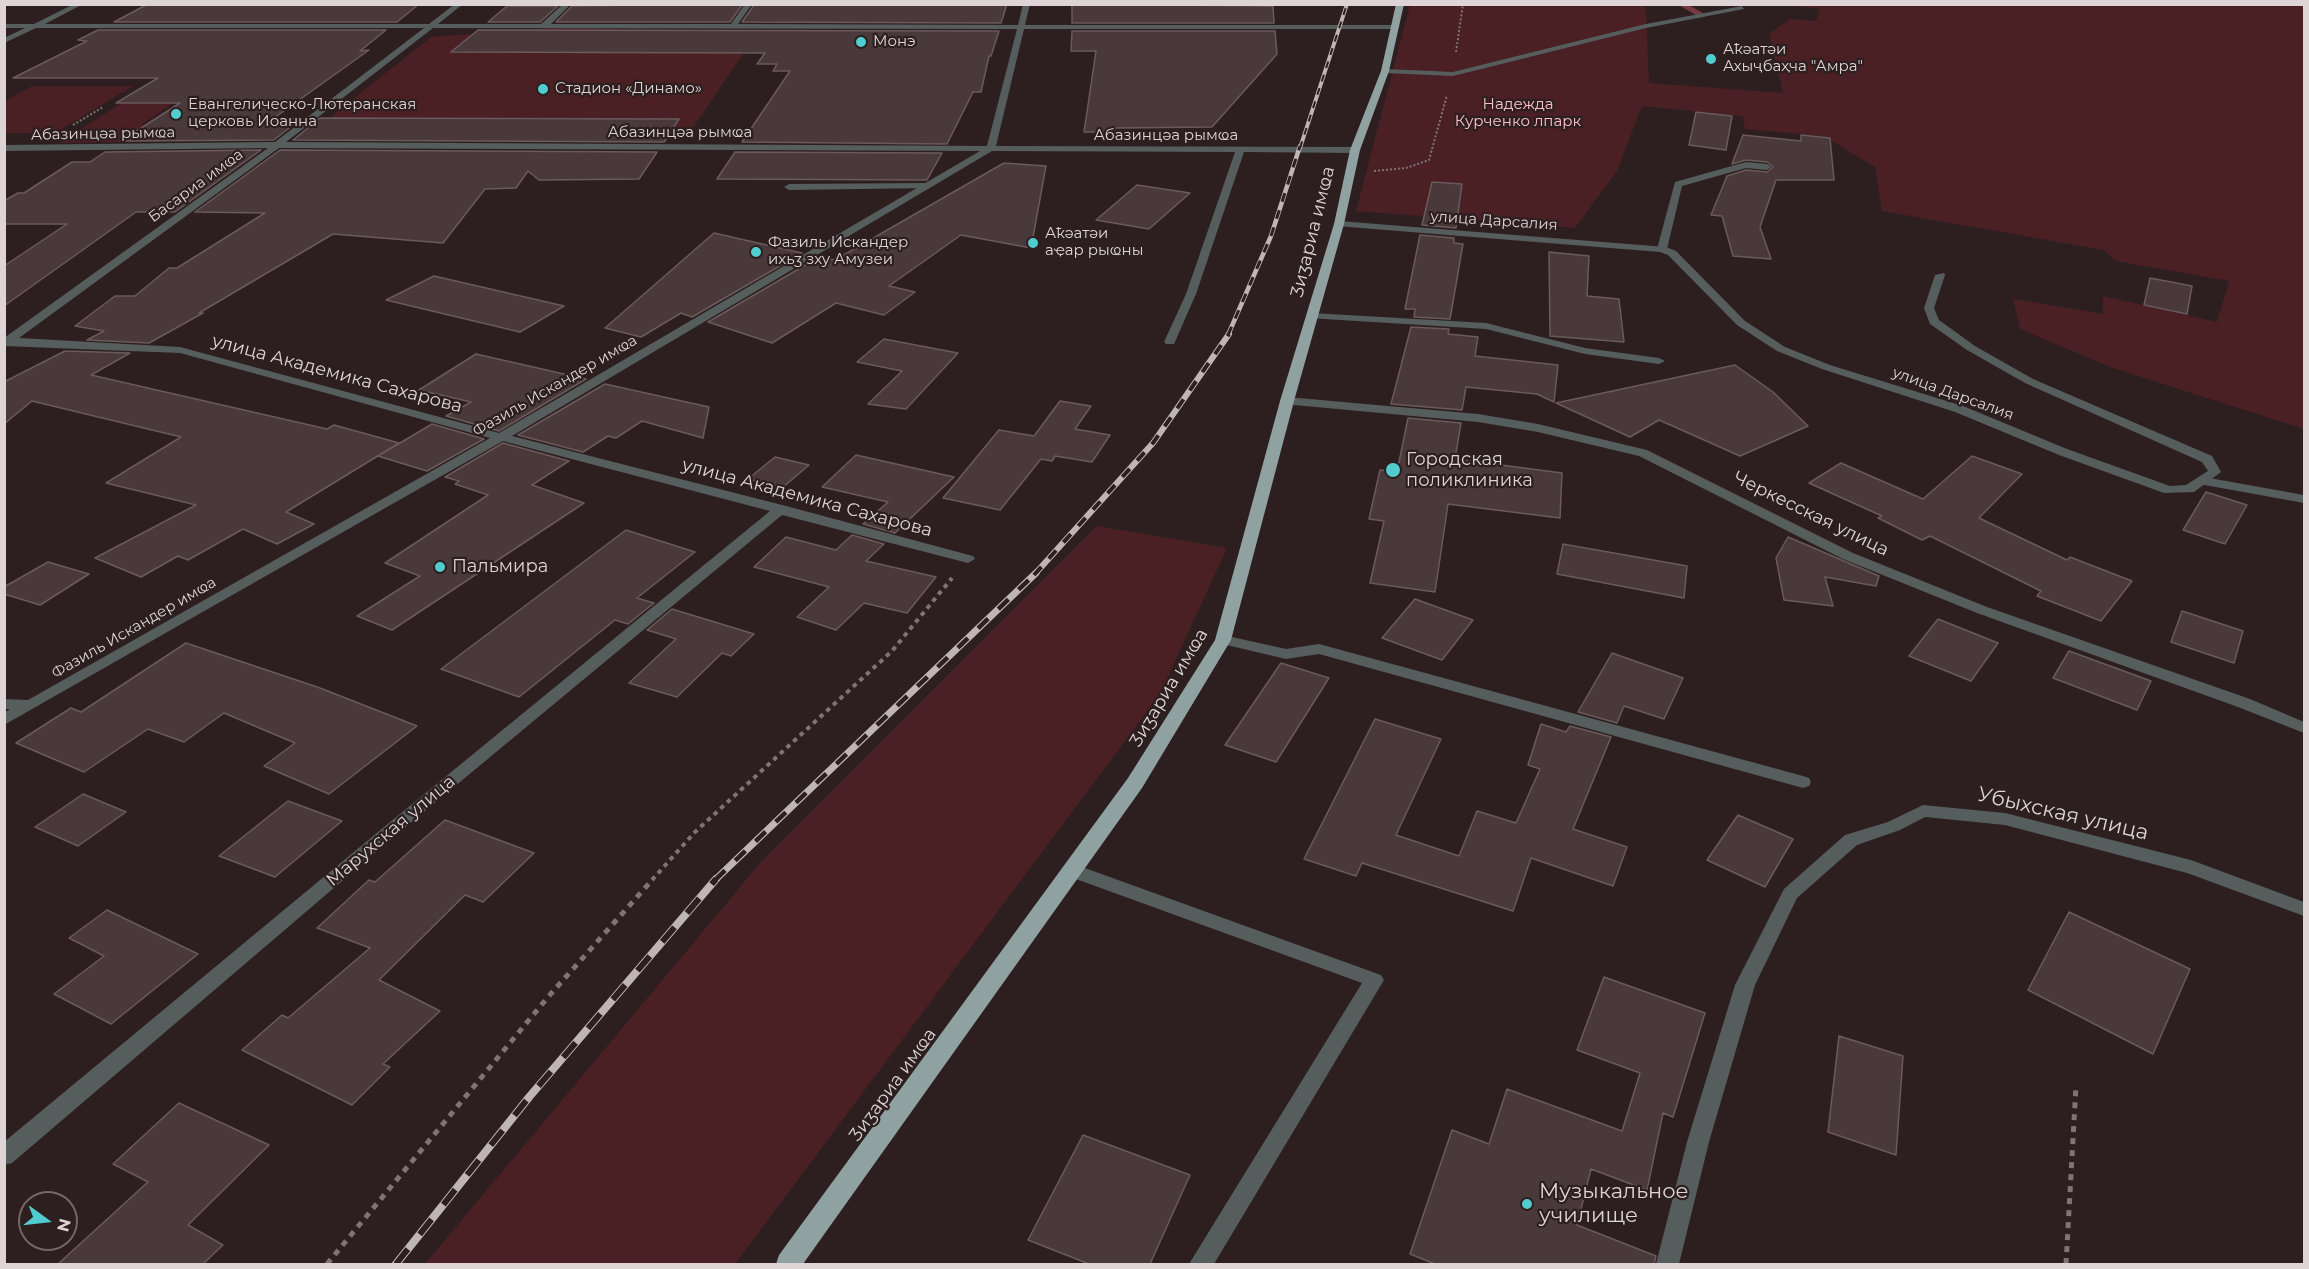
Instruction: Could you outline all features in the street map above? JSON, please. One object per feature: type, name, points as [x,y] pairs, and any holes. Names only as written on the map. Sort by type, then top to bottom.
[{"type":"highway","name":"Ӡиӡариа имҩа","points":[[788,1264],[1135,783],[1222,640],[1287,401],[1339,224],[1349,171],[1384,70],[1400,4]]},
{"type":"street","points":[[4,41],[80,4]]},
{"type":"street","name":"Басариа имҩа","points":[[5,342],[277,146],[460,4]]},
{"type":"street","points":[[544,26],[568,4]]},
{"type":"street","points":[[733,26],[749,4]]},
{"type":"street","points":[[991,148],[1027,4]]},
{"type":"street","points":[[1384,70],[1453,74],[1646,26],[1742,8]]},
{"type":"street","points":[[4,26],[1395,27]]},
{"type":"street","name":"Абазинцәа рымҩа","points":[[4,148],[277,146],[1355,150]]},
{"type":"street","name":"Фазиль Искандер имҩа","points":[[4,720],[501,437],[991,148]]},
{"type":"street","points":[[1170,342],[1191,294],[1240,150]]},
{"type":"street","points":[[1662,249],[1678,184],[1746,165],[1767,167]]},
{"type":"street","points":[[789,187],[926,186]]},
{"type":"street","name":"улица Дарсалия","points":[[1339,224],[1662,249],[1672,253],[1741,323],[1781,349],[1826,367],[1959,409],[2063,452],[2169,490],[2189,489],[2204,482]]},
{"type":"street","points":[[1940,275],[1929,308],[1934,322],[1971,348],[2029,381],[2207,459],[2215,472],[2204,482]]},
{"type":"street","points":[[1312,316],[1486,326],[1585,351],[1659,361]]},
{"type":"street","name":"улица Академика Сахарова","points":[[5,342],[180,350],[968,559]]},
{"type":"street","name":"Черкесская улица","points":[[1287,401],[1478,418],[1550,430],[1643,453],[1848,556],[1982,610],[2244,703],[2304,728]]},
{"type":"street","points":[[2204,482],[2304,499]]},
{"type":"street","name":"Марухская улица","points":[[4,1156],[384,837],[781,509]]},
{"type":"street","points":[[1222,640],[1286,654],[1319,649],[1803,782]]},
{"type":"street","points":[[4,704],[31,705]]},
{"type":"street","name":"Убыхская улица","points":[[1667,1264],[1698,1142],[1745,985],[1790,894],[1851,840],[1894,826],[1923,811],[2005,819],[2191,867],[2304,909]]},
{"type":"street","points":[[1071,870],[1374,980],[1201,1264]]},
{"type":"path","points":[[1349,171],[1391,171],[1429,160],[1453,74],[1463,4]]},
{"type":"path","points":[[327,1264],[548,997],[695,832],[892,651],[968,559]]},
{"type":"path","points":[[2066,1264],[2076,1086]]},
{"type":"green space","name":"Надежда Курченко лпарк","points":[[1410,5],[1643,5],[1646,11],[1649,83],[1783,93],[1769,34],[1790,19],[1816,21],[1820,9],[1791,5],[2304,5],[2304,429],[2113,368],[2020,329],[2013,299],[2103,314],[2103,296],[2217,322],[2229,281],[2116,261],[2104,250],[1882,211],[1875,167],[1824,136],[1745,129],[1743,116],[1642,106],[1617,171],[1575,228],[1356,211]]},
{"type":"green space","name":"Cтадион «Динамо»","points":[[552,28],[700,30],[753,39],[686,138],[303,139],[431,37]]},
{"type":"green space","points":[[32,86],[133,86],[55,133],[5,133],[5,101]]},
{"type":"green space","points":[[120,104],[172,104],[141,125],[171,125],[147,142],[59,143]]},
{"type":"green space","points":[[1097,526],[1227,548],[1160,694],[735,1264],[425,1264],[761,862]]},
{"type":"building","points":[[148,4],[419,4],[397,22],[114,22]]},
{"type":"building","points":[[1007,4],[1001,23],[742,22],[754,5]]},
{"type":"building","points":[[1072,4],[1273,6],[1274,23],[1072,23]]},
{"type":"building","points":[[742,5],[730,22],[556,22],[572,6]]},
{"type":"building","points":[[507,6],[558,6],[540,22],[488,22]]},
{"type":"building","points":[[98,30],[386,30],[360,51],[369,50],[274,118],[302,118],[274,140],[121,141],[180,103],[116,103],[158,78],[13,78],[87,41],[78,40]]},
{"type":"building","points":[[478,30],[999,31],[991,56],[989,56],[981,92],[973,92],[947,144],[742,142],[790,71],[773,71],[777,64],[757,64],[765,53],[451,52]]},
{"type":"building","points":[[1072,31],[1275,31],[1277,54],[1212,127],[1115,128],[1115,132],[1084,132],[1096,51],[1071,51]]},
{"type":"building","points":[[1696,112],[1732,116],[1726,150],[1689,145]]},
{"type":"building","points":[[320,118],[679,119],[664,142],[293,140]]},
{"type":"building","points":[[1743,135],[1801,141],[1801,135],[1830,138],[1834,180],[1776,180],[1760,227],[1771,259],[1733,256],[1722,216],[1711,215],[1727,176],[1746,170],[1767,172],[1773,167],[1767,162],[1746,160],[1732,164]]},
{"type":"building","points":[[261,150],[175,212],[136,212],[4,306],[4,266],[67,224],[4,224],[4,201],[18,193],[24,193],[72,162],[90,162],[105,152]]},
{"type":"building","points":[[280,150],[657,152],[639,179],[539,180],[528,171],[516,188],[485,189],[443,243],[333,234],[149,343],[87,340],[104,331],[75,326],[115,296],[135,296],[169,268],[177,268],[265,213],[195,212]]},
{"type":"building","points":[[735,152],[942,153],[927,180],[717,179]]},
{"type":"building","points":[[1004,163],[1046,166],[1031,248],[961,235],[889,286],[915,292],[884,315],[836,303],[772,343],[708,322],[819,257],[835,260]]},
{"type":"building","points":[[1432,182],[1462,184],[1456,228],[1422,225]]},
{"type":"building","points":[[1137,185],[1190,193],[1149,229],[1096,220]]},
{"type":"building","points":[[714,233],[802,253],[692,317],[681,313],[641,337],[605,328]]},
{"type":"building","points":[[1420,235],[1454,238],[1454,243],[1463,244],[1450,319],[1414,317],[1415,309],[1405,309]]},
{"type":"building","points":[[1549,252],[1589,256],[1587,296],[1619,299],[1624,342],[1550,336]]},
{"type":"building","points":[[434,276],[564,306],[520,332],[386,300]]},
{"type":"building","points":[[2150,278],[2192,286],[2187,314],[2144,305]]},
{"type":"building","points":[[1411,327],[1449,329],[1448,334],[1478,337],[1475,356],[1558,365],[1554,402],[1537,394],[1466,387],[1462,410],[1391,404]]},
{"type":"building","points":[[884,339],[958,353],[906,409],[868,404],[902,371],[857,362]]},
{"type":"building","points":[[65,351],[130,353],[91,375],[327,429],[334,425],[399,443],[286,512],[314,524],[277,544],[243,529],[188,560],[178,556],[141,577],[95,558],[196,505],[106,483],[181,437],[32,401],[4,424],[4,382]]},
{"type":"building","points":[[476,354],[586,379],[499,431],[446,416],[471,402],[419,390]]},
{"type":"building","points":[[1735,365],[1773,392],[1808,426],[1740,456],[1659,420],[1630,437],[1556,403]]},
{"type":"building","points":[[605,384],[709,407],[703,438],[642,421],[616,438],[608,436],[583,452],[518,435]]},
{"type":"building","points":[[1060,401],[1091,406],[1075,429],[1110,435],[1092,462],[1055,456],[1052,461],[1041,459],[1000,510],[943,498],[999,430],[1034,436]]},
{"type":"building","points":[[1408,418],[1461,423],[1455,459],[1562,473],[1560,518],[1448,504],[1435,592],[1370,583],[1384,521],[1369,519],[1380,470],[1397,472]]},
{"type":"building","points":[[432,424],[484,439],[427,471],[378,456]]},
{"type":"building","points":[[503,443],[569,461],[532,485],[584,503],[392,630],[357,616],[420,576],[385,563],[488,495],[455,484],[459,481],[445,477]]},
{"type":"building","points":[[856,455],[954,477],[895,533],[863,524],[888,502],[822,487]]},
{"type":"building","points":[[1972,456],[2022,474],[1979,518],[2067,560],[2070,557],[2132,581],[2101,621],[2037,596],[2041,591],[1930,536],[1922,540],[1878,518],[1882,516],[1809,483],[1841,463],[1923,499]]},
{"type":"building","points":[[775,457],[809,465],[782,488],[748,479]]},
{"type":"building","points":[[2206,492],[2247,505],[2225,544],[2183,530]]},
{"type":"building","points":[[626,530],[695,552],[637,598],[654,603],[628,624],[615,620],[519,697],[441,669]]},
{"type":"building","points":[[852,535],[884,544],[866,561],[936,577],[907,613],[864,603],[836,630],[797,617],[829,587],[754,567],[786,537],[836,550]]},
{"type":"building","points":[[1788,537],[1879,576],[1876,586],[1825,577],[1833,606],[1784,600],[1776,558]]},
{"type":"building","points":[[1563,544],[1687,566],[1684,598],[1557,574]]},
{"type":"building","points":[[48,562],[89,574],[40,605],[4,594],[4,587]]},
{"type":"building","points":[[1415,599],[1473,620],[1442,660],[1382,638]]},
{"type":"building","points":[[672,609],[754,634],[731,656],[722,653],[677,697],[629,683],[676,639],[647,630]]},
{"type":"building","points":[[2182,611],[2243,631],[2234,663],[2171,642]]},
{"type":"building","points":[[1938,619],[1998,643],[1971,681],[1909,656]]},
{"type":"building","points":[[186,643],[320,688],[417,726],[329,794],[264,766],[295,743],[224,713],[184,742],[148,729],[84,772],[16,743],[71,708],[81,712]]},
{"type":"building","points":[[2069,651],[2151,681],[2137,710],[2053,678]]},
{"type":"building","points":[[1612,653],[1683,678],[1664,719],[1624,706],[1617,723],[1578,712]]},
{"type":"building","points":[[1281,663],[1329,678],[1276,762],[1225,745]]},
{"type":"building","points":[[1375,719],[1441,739],[1396,835],[1459,856],[1477,811],[1516,823],[1540,769],[1528,765],[1541,724],[1566,732],[1570,726],[1611,737],[1573,829],[1627,847],[1613,886],[1531,858],[1513,911],[1362,863],[1356,876],[1304,859]]},
{"type":"building","points":[[83,794],[126,812],[78,846],[35,827]]},
{"type":"building","points":[[288,801],[342,821],[275,877],[219,856]]},
{"type":"building","points":[[1738,815],[1793,839],[1765,887],[1707,860]]},
{"type":"building","points":[[445,820],[534,853],[483,902],[465,895],[379,980],[440,1011],[383,1064],[390,1067],[352,1105],[242,1050],[282,1015],[288,1018],[370,948],[317,928],[369,880],[375,882]]},
{"type":"building","points":[[107,910],[198,954],[111,1024],[54,994],[104,956],[69,938]]},
{"type":"building","points":[[2069,912],[2190,969],[2153,1054],[2028,990]]},
{"type":"building","points":[[1604,977],[1705,1013],[1673,1117],[1663,1113],[1647,1190],[1591,1169],[1577,1225],[1656,1256],[1654,1264],[1435,1264],[1410,1254],[1452,1130],[1489,1144],[1507,1089],[1622,1131],[1640,1073],[1577,1050]]},
{"type":"building","points":[[1839,1036],[1903,1056],[1896,1155],[1828,1132]]},
{"type":"building","points":[[179,1103],[269,1145],[188,1225],[223,1245],[203,1264],[58,1264],[72,1251],[78,1251],[78,1246],[148,1182],[113,1164]]},
{"type":"building","points":[[1083,1135],[1190,1175],[1150,1264],[1089,1264],[1028,1240]]},
{"type":"waterway","points":[[1682,4],[1701,15]]},
{"type":"railway","points":[[1300,148],[1347,4]]},
{"type":"railway","points":[[1228,335],[1271,236],[1300,146]]},
{"type":"railway","points":[[1035,574],[1153,443],[1229,334]]},
{"type":"railway","points":[[716,879],[1035,574]]},
{"type":"railway","points":[[396,1264],[530,1096],[716,879]]},
{"type":"place","name":"Монэ","points":[[861,42]]},
{"type":"place","name":"Аҟәатәи Ахыҷбаҳча \"Амра\"","points":[[1711,59]]},
{"type":"place","name":"Cтадион «Динамо»","points":[[543,89]]},
{"type":"place","name":"Евангелическо-Лютеранская церковь Иоанна","points":[[176,114]]},
{"type":"place","name":"Аҟәатәи аҿар рыҩны","points":[[1033,243]]},
{"type":"place","name":"Фазиль Искандер ихьӡ зху Амузеи","points":[[756,252]]},
{"type":"place","name":"Городская поликлиника","points":[[1393,470]]},
{"type":"place","name":"Пальмира","points":[[440,567]]},
{"type":"place","name":"Музыкальное училище","points":[[1527,1204]]}]
